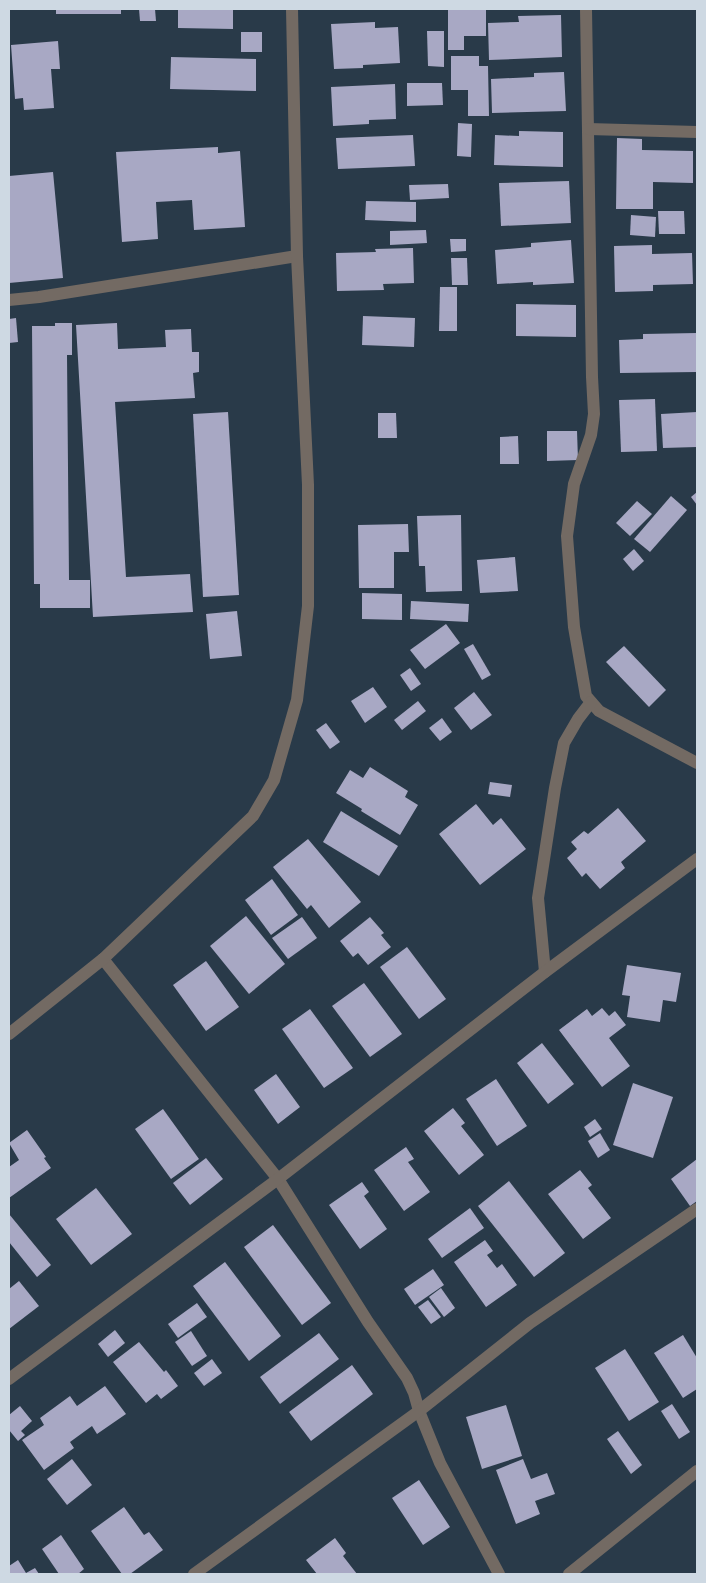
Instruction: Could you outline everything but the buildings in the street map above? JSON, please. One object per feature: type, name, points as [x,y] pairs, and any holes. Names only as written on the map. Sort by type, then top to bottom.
[{"type":"street","points":[[9,1034],[103,959],[253,816],[274,780],[297,700],[308,606],[308,485],[296,256],[292,9]]},
{"type":"street","points":[[586,9],[594,414],[591,435],[574,484],[567,536],[574,627],[586,696],[599,711],[697,763]]},
{"type":"street","points":[[588,129],[697,132]]},
{"type":"street","points":[[9,300],[39,297],[296,256]]},
{"type":"street","points":[[545,972],[538,898],[555,788],[564,743],[578,719],[591,702]]},
{"type":"street","points":[[9,1379],[278,1179],[545,972],[697,859]]},
{"type":"street","points":[[103,959],[278,1179],[368,1322],[407,1378],[440,1463],[499,1574]]},
{"type":"street","points":[[194,1574],[419,1411],[530,1323],[697,1209]]},
{"type":"street","points":[[570,1574],[697,1471]]}]
